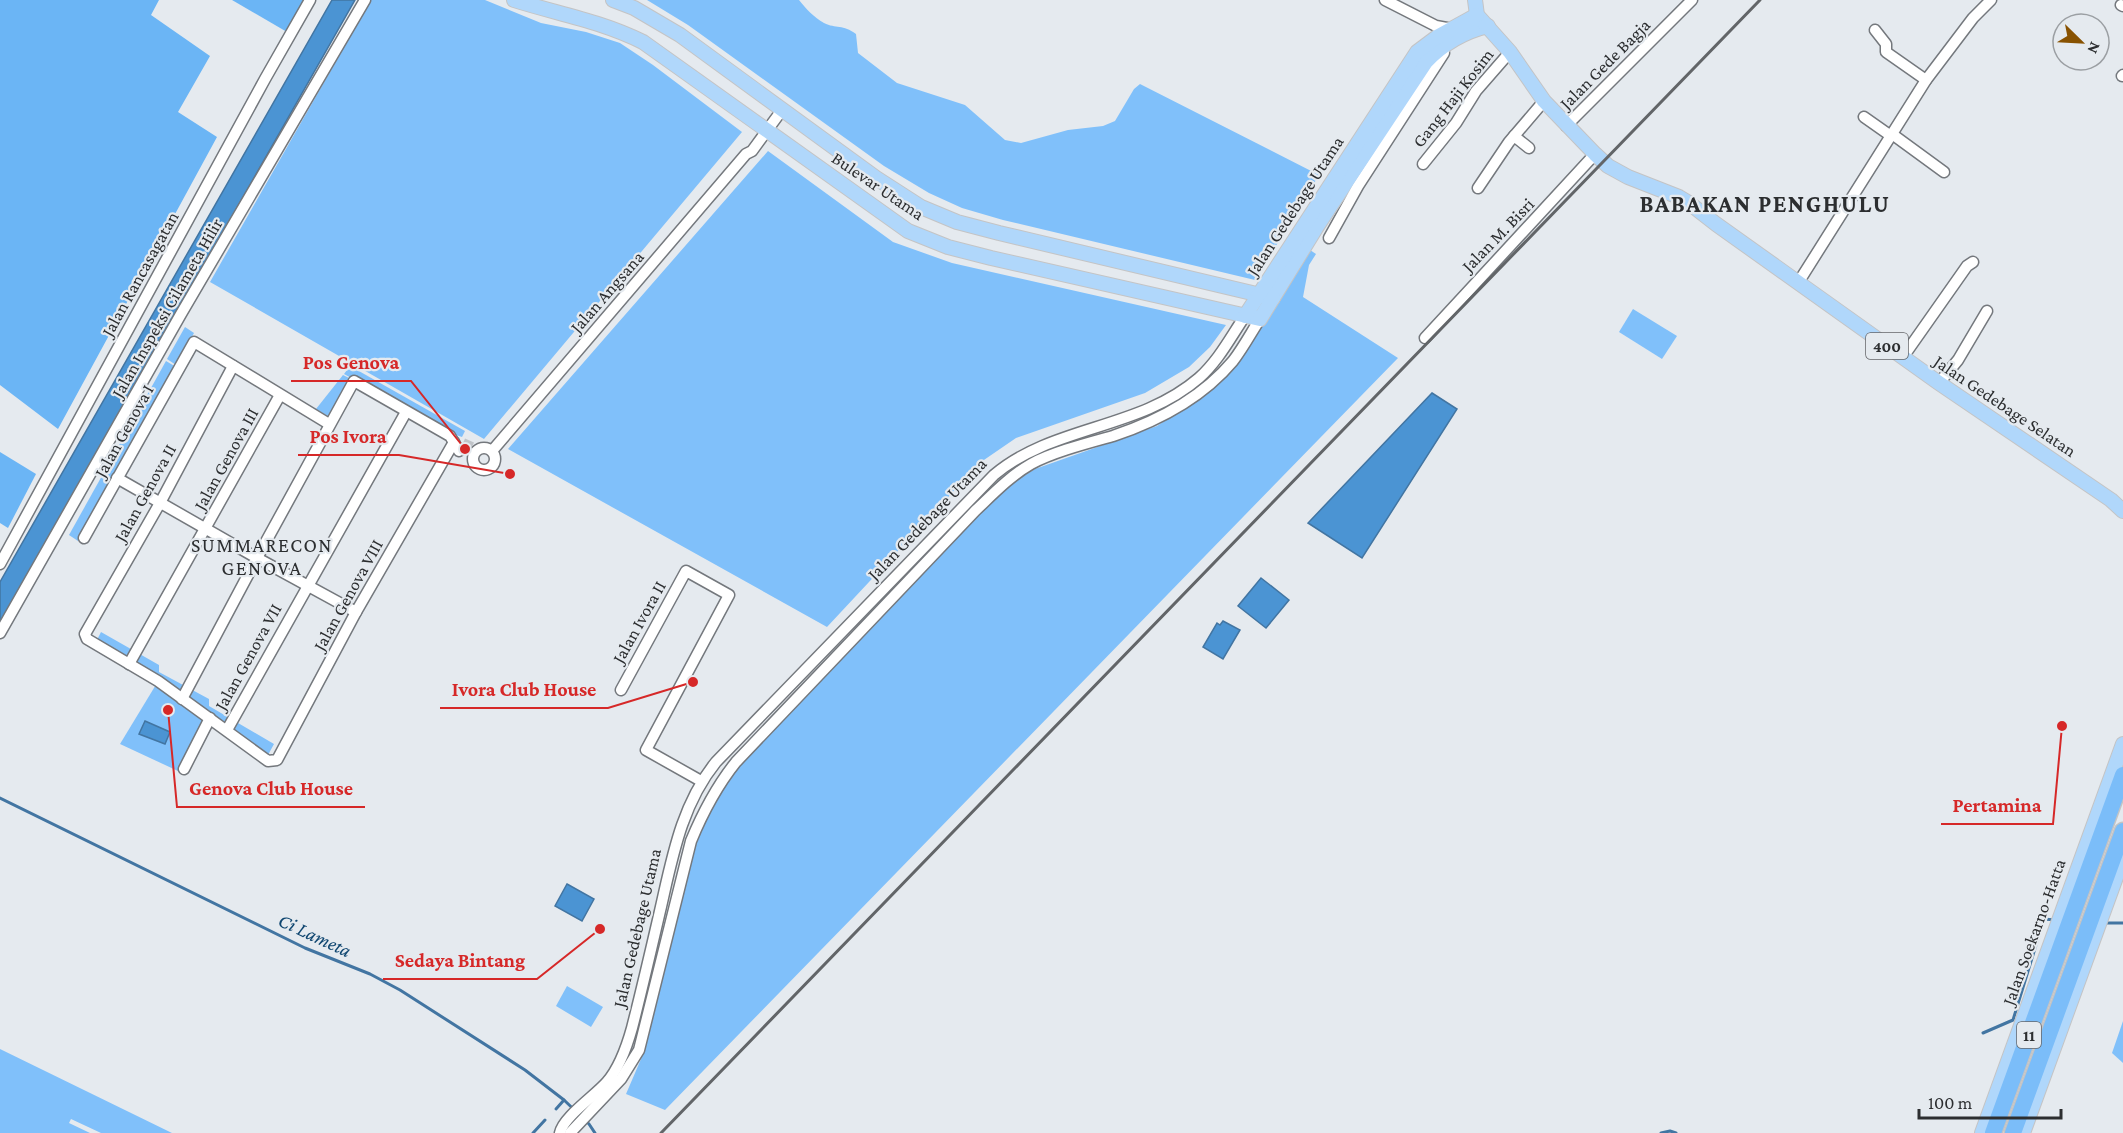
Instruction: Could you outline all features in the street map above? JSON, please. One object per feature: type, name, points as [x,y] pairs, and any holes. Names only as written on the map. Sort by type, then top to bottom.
[{"type":"highway","name":"Jalan Soekarno-Hatta","points":[[1993,1133],[2057,939],[2081,889],[2123,775]]},
{"type":"highway","name":"11","points":[[2013,1133],[2105,895],[2120,851],[2123,831]]},
{"type":"highway","points":[[1993,1133],[2000,1083]]},
{"type":"main road","name":"Bulevar Utama","points":[[514,0],[545,5],[599,23],[643,42],[764,133],[908,231],[948,247],[991,258],[1260,319]]},
{"type":"main road","name":"Bulevar Utama","points":[[613,0],[634,8],[680,35],[876,178],[921,207],[957,222],[999,233],[1267,296]]},
{"type":"main road","points":[[1475,0],[1477,15]]},
{"type":"main road","name":"Jalan Gedebage Utama","points":[[1245,316],[1267,296],[1375,128],[1417,52],[1426,44],[1477,15]]},
{"type":"main road","name":"Jalan Gedebage Selatan","points":[[1477,15],[1510,52],[1544,101],[1566,126],[1608,166],[1689,203],[1939,383],[2117,502],[2123,511]]},
{"type":"main road","name":"Jalan Gedebage Utama","points":[[1375,128],[1406,102],[1426,62],[1437,51],[1458,37],[1488,26]]},
{"type":"main road","points":[[991,258],[999,233]]},
{"type":"main road","name":"Jalan Gedebage Utama","points":[[1260,319],[1267,296]]},
{"type":"main road","name":"Jalan Soekarno-Hatta","points":[[1982,1133],[2057,939],[2060,916],[2123,744]]},
{"type":"main road","points":[[2023,1133],[2086,945]]},
{"type":"street","name":"Jalan Rancasagatan","points":[[0,564],[310,0]]},
{"type":"street","name":"Jalan Inspeksi Cilameta Hilir","points":[[0,633],[187,304],[365,0]]},
{"type":"street","points":[[1384,0],[1436,26],[1452,29]]},
{"type":"street","name":"Jalan Gede Bagja","points":[[1566,126],[1692,0]]},
{"type":"street","points":[[1798,283],[1926,80],[1973,18],[1991,0]]},
{"type":"street","points":[[1875,30],[1886,44],[1886,52],[1926,80]]},
{"type":"street","name":"Gang Haji Kosim","points":[[1423,164],[1456,123],[1476,91],[1510,52]]},
{"type":"street","points":[[1329,238],[1406,102],[1444,53]]},
{"type":"street","points":[[1478,188],[1514,136],[1544,101]]},
{"type":"street","name":"Jalan Angsana","points":[[468,448],[746,154],[758,136],[764,133],[782,110]]},
{"type":"street","points":[[1864,117],[1944,172]]},
{"type":"street","points":[[1514,136],[1529,148]]},
{"type":"street","name":"Jalan M. Bisri","points":[[1425,338],[1594,154]]},
{"type":"street","points":[[1903,357],[1967,266],[1973,262]]},
{"type":"street","points":[[1939,383],[1958,360],[1987,311]]},
{"type":"street","name":"Jalan Gedebage Utama","points":[[610,1084],[632,1028],[676,841],[688,808],[702,781],[726,751],[993,475],[1024,453],[1144,411],[1176,395],[1199,377],[1221,354],[1245,316]]},
{"type":"street","name":"Jalan Gedebage Utama","points":[[610,1084],[633,1063],[639,1050],[691,841],[702,813],[719,784],[975,512],[1005,484],[1033,464],[1131,430],[1180,406],[1208,387],[1233,360],[1260,319]]},
{"type":"street","name":"Jalan Genova I","points":[[84,537],[194,342],[233,366]]},
{"type":"street","points":[[233,366],[330,424]]},
{"type":"street","name":"Jalan Genova II","points":[[129,664],[87,639],[85,634],[160,503],[233,366]]},
{"type":"street","points":[[182,699],[354,381],[468,448]]},
{"type":"street","name":"Jalan Genova III","points":[[129,664],[280,395]]},
{"type":"street","name":"Jalan Genova VII","points":[[227,730],[406,412]]},
{"type":"street","name":"Jalan Genova VIII","points":[[227,730],[268,761],[277,760],[356,612],[468,448]]},
{"type":"street","points":[[993,475],[1005,484]]},
{"type":"street","points":[[117,478],[356,612]]},
{"type":"street","name":"Jalan Ivora II","points":[[621,690],[686,571],[729,595],[646,750],[702,781]]},
{"type":"street","points":[[129,664],[158,681],[227,730]]},
{"type":"street","points":[[769,707],[780,717]]},
{"type":"street","points":[[184,769],[210,718]]},
{"type":"street","points":[[644,980],[656,984]]},
{"type":"street","points":[[623,1055],[633,1063]]},
{"type":"street","points":[[560,1133],[560,1129],[571,1127],[610,1084]]},
{"type":"shaded area","points":[[0,0],[159,0],[151,15],[210,56],[178,112],[217,137],[58,429],[0,385]]},
{"type":"shaded area","points":[[232,0],[305,0],[287,32]]},
{"type":"shaded area","points":[[332,0],[355,0],[0,625],[0,582]]},
{"type":"shaded area","points":[[371,0],[485,0],[541,23],[586,32],[620,43],[742,132],[484,439],[210,282]]},
{"type":"shaded area","points":[[647,0],[799,0],[810,13],[824,23],[847,29],[856,34],[858,53],[897,83],[965,105],[1005,140],[1021,143],[1068,130],[1103,126],[1115,121],[1134,89],[1140,84],[1319,175],[1255,280],[1003,220],[962,208],[929,193],[884,166],[688,25]]},
{"type":"shaded area","points":[[768,151],[893,242],[952,263],[1226,325],[1210,347],[1189,367],[1145,393],[1016,438],[981,462],[827,627],[508,449]]},
{"type":"shaded area","points":[[1310,250],[1316,254],[1309,265],[1303,297],[1398,358],[665,1110],[626,1094],[644,1052],[696,843],[715,803],[740,766],[1006,487],[1035,469],[1157,426],[1210,391],[1237,364]]},
{"type":"shaded area","points":[[1633,309],[1677,336],[1662,359],[1619,332]]},
{"type":"shaded area","points":[[185,327],[194,333],[176,365],[167,359]]},
{"type":"shaded area","points":[[166,361],[176,367],[78,541],[69,535]]},
{"type":"shaded area","points":[[350,366],[465,431],[462,437],[344,374]]},
{"type":"shaded area","points":[[343,375],[351,379],[328,416],[316,409]]},
{"type":"shaded area","points":[[1432,393],[1457,409],[1362,558],[1308,523]]},
{"type":"shaded area","points":[[0,452],[36,474],[8,528],[0,523]]},
{"type":"shaded area","points":[[1261,578],[1289,600],[1266,628],[1238,606]]},
{"type":"shaded area","points":[[1223,621],[1240,630],[1223,659],[1203,647],[1217,623],[1220,625]]},
{"type":"shaded area","points":[[101,632],[159,665],[159,672],[209,699],[209,706],[274,744],[268,755],[258,750],[173,685],[97,640]]},
{"type":"shaded area","points":[[157,683],[205,719],[178,771],[120,744]]},
{"type":"shaded area","points":[[145,721],[170,732],[165,744],[139,734]]},
{"type":"shaded area","points":[[567,884],[594,899],[582,921],[555,906]]},
{"type":"shaded area","points":[[567,986],[603,1007],[591,1027],[556,1006]]},
{"type":"shaded area","points":[[2123,1021],[2123,1063],[2112,1053]]},
{"type":"shaded area","points":[[0,1049],[172,1133],[101,1133],[71,1119],[69,1123],[90,1133],[0,1133]]},
{"type":"waterway","name":"Ci Lameta","points":[[0,798],[305,948],[370,974],[400,990],[525,1070],[564,1100],[595,1133]]},
{"type":"waterway","points":[[1983,1033],[2013,1020],[2044,919],[2055,920]]},
{"type":"waterway","points":[[2104,923],[2123,923]]},
{"type":"waterway","points":[[556,1109],[564,1100]]},
{"type":"waterway","points":[[533,1133],[545,1120]]},
{"type":"waterway","points":[[1661,1133],[1670,1131],[1676,1133]]},
{"type":"tunnel","points":[[463,443],[472,447]]},
{"type":"railway","points":[[661,1133],[1760,0]]},
{"type":"place","name":"Pos Genova","points":[[465,449]]},
{"type":"place","name":"Pos Ivora","points":[[510,474]]},
{"type":"place","name":"Ivora Club House","points":[[693,682]]},
{"type":"place","name":"Genova Club House","points":[[168,710]]},
{"type":"place","name":"Pertamina","points":[[2062,726]]},
{"type":"place","name":"Sedaya Bintang","points":[[600,929]]},
{"type":"district","name":"BABAKAN PENGHULU","points":[[1765,203]]},
{"type":"district","name":"SUMMARECON GENOVA","points":[[262,556]]}]
